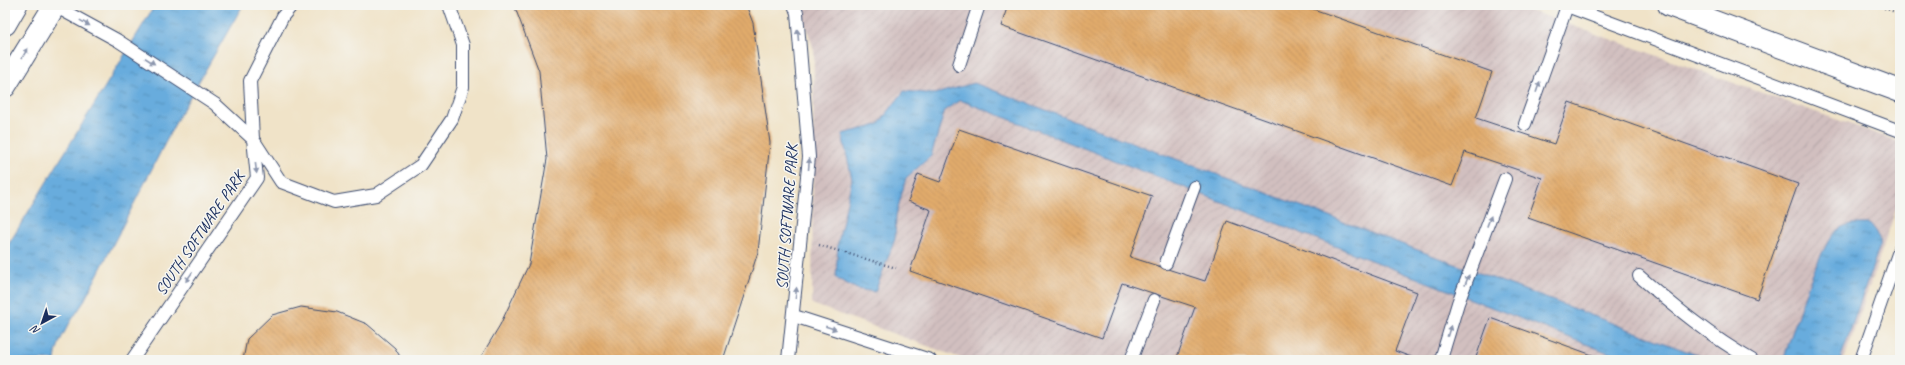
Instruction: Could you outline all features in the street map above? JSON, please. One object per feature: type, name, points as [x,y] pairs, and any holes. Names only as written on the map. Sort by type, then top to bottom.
[{"type":"street","points":[[5,24],[16,5]]},
{"type":"street","points":[[5,86],[54,5]]},
{"type":"street","points":[[1669,5],[1900,91]]},
{"type":"lane","points":[[54,5],[117,40],[216,104],[253,139],[281,182],[334,202],[376,195],[421,165],[452,119],[464,87],[463,45],[449,5]]},
{"type":"lane","name":"SOUTH SOFTWARE PARK","points":[[132,360],[258,178],[253,139],[250,81],[283,16],[292,5]]},
{"type":"lane","name":"SOUTH SOFTWARE PARK","points":[[788,360],[794,316],[809,157],[796,13],[794,5]]},
{"type":"lane","points":[[959,65],[979,5]]},
{"type":"lane","points":[[1525,124],[1565,5],[1900,131]]},
{"type":"lane","points":[[1441,359],[1458,303],[1506,179]]},
{"type":"lane","points":[[1166,263],[1194,187]]},
{"type":"lane","points":[[1861,360],[1900,248]]},
{"type":"lane","points":[[1639,276],[1683,314],[1729,347],[1752,360]]},
{"type":"lane","points":[[1131,360],[1154,300]]},
{"type":"lane","points":[[794,316],[930,360]]},
{"type":"path","points":[[1877,5],[1900,14]]},
{"type":"path","points":[[834,250],[896,268]]},
{"type":"shaded area","points":[[799,5],[1514,5],[1900,142],[1900,198],[1844,360],[966,360],[812,304],[814,50]]},
{"type":"water","points":[[155,5],[243,5],[179,116],[83,303],[62,337],[56,352],[55,360],[5,360],[5,250]]},
{"type":"water","points":[[974,83],[1710,360],[1627,360],[960,100],[945,110],[931,156],[906,178],[896,215],[895,239],[875,292],[857,289],[836,278],[838,243],[852,179],[842,134],[878,125],[904,91],[935,94]]},
{"type":"water","points":[[1852,224],[1869,224],[1878,234],[1879,248],[1840,360],[1783,360],[1807,289],[1823,251],[1840,228]]},
{"type":"building","points":[[514,5],[746,5],[753,23],[770,143],[758,252],[723,360],[479,360],[500,325],[529,264],[547,159],[539,71]]},
{"type":"building","points":[[1008,5],[1302,5],[1492,72],[1476,118],[1554,144],[1569,102],[1798,184],[1757,299],[1528,218],[1542,178],[1465,152],[1452,186],[1001,26]]},
{"type":"building","points":[[959,129],[1152,196],[1130,257],[1205,281],[1227,221],[1417,292],[1395,351],[1419,360],[1176,360],[1195,307],[1122,283],[1102,338],[910,271],[931,210],[908,201],[918,174],[940,182]]},
{"type":"building","points":[[301,307],[337,312],[367,324],[395,348],[402,360],[243,360],[247,339],[272,315]]},
{"type":"building","points":[[1490,318],[1606,360],[1475,360]]}]
